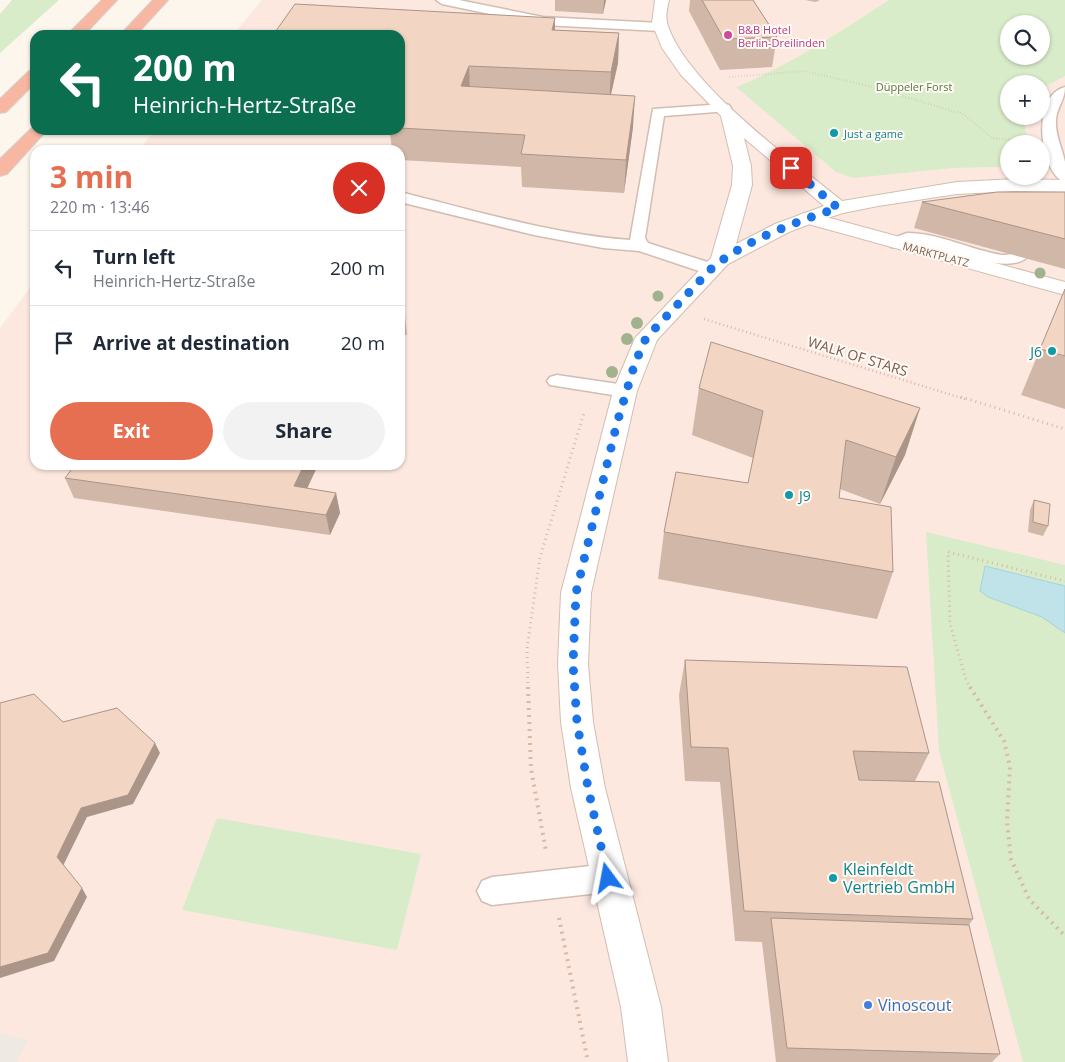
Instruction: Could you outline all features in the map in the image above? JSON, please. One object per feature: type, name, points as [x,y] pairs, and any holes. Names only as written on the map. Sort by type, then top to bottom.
[{"type":"highway","points":[[80,30],[110,0]]},
{"type":"highway","points":[[133,30],[161,0]]},
{"type":"highway","points":[[0,108],[30,79]]},
{"type":"highway","points":[[0,170],[33,135]]},
{"type":"street","points":[[662,0],[659,9],[660,27],[671,49],[694,80],[838,208]]},
{"type":"street","points":[[716,264],[742,184],[742,166],[727,111]]},
{"type":"street","points":[[648,1062],[641,1006],[608,878],[585,769],[577,722],[573,664],[576,593],[625,391],[646,338],[716,264],[782,228],[808,218],[838,208],[957,188],[1016,185],[1065,186]]},
{"type":"street","name":"MARKTPLATZ","points":[[808,218],[1065,289]]},
{"type":"lane","points":[[442,0],[542,20],[660,27]]},
{"type":"lane","points":[[1065,92],[1051,106],[1047,123],[1065,177]]},
{"type":"lane","points":[[640,246],[637,238],[658,112],[727,111]]},
{"type":"lane","points":[[405,199],[532,232],[603,243],[640,246],[716,264]]},
{"type":"lane","points":[[897,243],[907,238],[922,238],[1002,260],[1012,260],[1019,256]]},
{"type":"lane","points":[[557,381],[625,391]]},
{"type":"lane","points":[[492,891],[608,878]]},
{"type":"path","points":[[694,80],[805,71],[868,86],[964,114],[992,138],[1000,139]]},
{"type":"path","name":"WALK OF STARS","points":[[672,309],[1065,429]]},
{"type":"path","points":[[1065,580],[948,552],[950,623],[966,680],[1004,741],[1010,766],[1007,822],[1011,859],[1029,899],[1065,936]]},
{"type":"shaded area","points":[[262,0],[889,0],[802,56],[768,74],[736,87],[952,168],[1000,167],[1000,185],[1050,185],[1050,135],[1027,135],[1025,129],[1026,125],[1050,125],[1050,84],[1065,76],[1065,1062],[0,1062],[0,328],[30,288],[30,470],[405,470],[405,145],[143,145],[151,135],[405,135],[405,30],[237,30]]},
{"type":"shaded area","points":[[0,1033],[28,1040],[17,1062],[0,1062]]},
{"type":"green space","points":[[12,0],[59,0],[0,53],[0,14]]},
{"type":"green space","name":"Düppeler Forst","points":[[889,0],[1065,0],[1065,76],[1050,84],[1050,75],[1000,75],[1000,125],[1026,125],[1027,135],[1000,135],[1000,167],[952,168],[854,178],[836,172],[736,87],[776,69],[833,36]]},
{"type":"green space","points":[[926,532],[1065,565],[1065,1062],[1023,1062],[939,751]]},
{"type":"green space","points":[[217,818],[421,854],[397,950],[182,910]]},
{"type":"water","points":[[985,566],[1065,586],[1065,633],[1042,617],[988,597],[980,591]]},
{"type":"building","points":[[702,0],[753,0],[777,37],[724,39]]},
{"type":"building","points":[[295,4],[555,18],[552,30],[619,33],[611,72],[469,66],[461,86],[635,96],[626,160],[521,154],[525,135],[405,128],[405,30],[277,30]]},
{"type":"building","points":[[997,192],[1065,192],[1065,239],[922,202]]},
{"type":"building","points":[[1065,289],[1065,356],[1040,349]]},
{"type":"building","points":[[711,342],[920,408],[896,457],[846,440],[839,498],[891,507],[893,572],[664,532],[676,472],[748,483],[763,411],[699,388]]},
{"type":"building","points":[[71,470],[302,470],[294,486],[336,493],[326,515],[65,478]]},
{"type":"building","points":[[1034,500],[1050,504],[1048,526],[1033,522]]},
{"type":"building","name":"Kleinfeldt Vertrieb GmbH","points":[[685,660],[907,667],[929,753],[853,751],[859,780],[939,782],[973,919],[744,911],[728,748],[691,747]]},
{"type":"building","points":[[34,694],[63,722],[117,708],[155,743],[128,795],[81,808],[57,857],[82,888],[48,953],[0,967],[0,703]]},
{"type":"building","name":"Vinoscout","points":[[771,918],[969,925],[1000,1054],[787,1048]]},
{"type":"place","name":"B&B Hotel Berlin-Dreilinden","points":[[728,35]]},
{"type":"place","name":"Just a game","points":[[834,133]]},
{"type":"place","name":"J6","points":[[1052,351]]},
{"type":"place","name":"J9","points":[[789,495]]},
{"type":"place","name":"Kleinfeldt Vertrieb GmbH","points":[[833,878]]},
{"type":"place","name":"Vinoscout","points":[[868,1005]]},
{"type":"route","points":[[608,878],[588,788],[577,722],[573,664],[576,593],[625,391],[646,338],[721,260],[782,228],[838,208],[791,168]]}]
